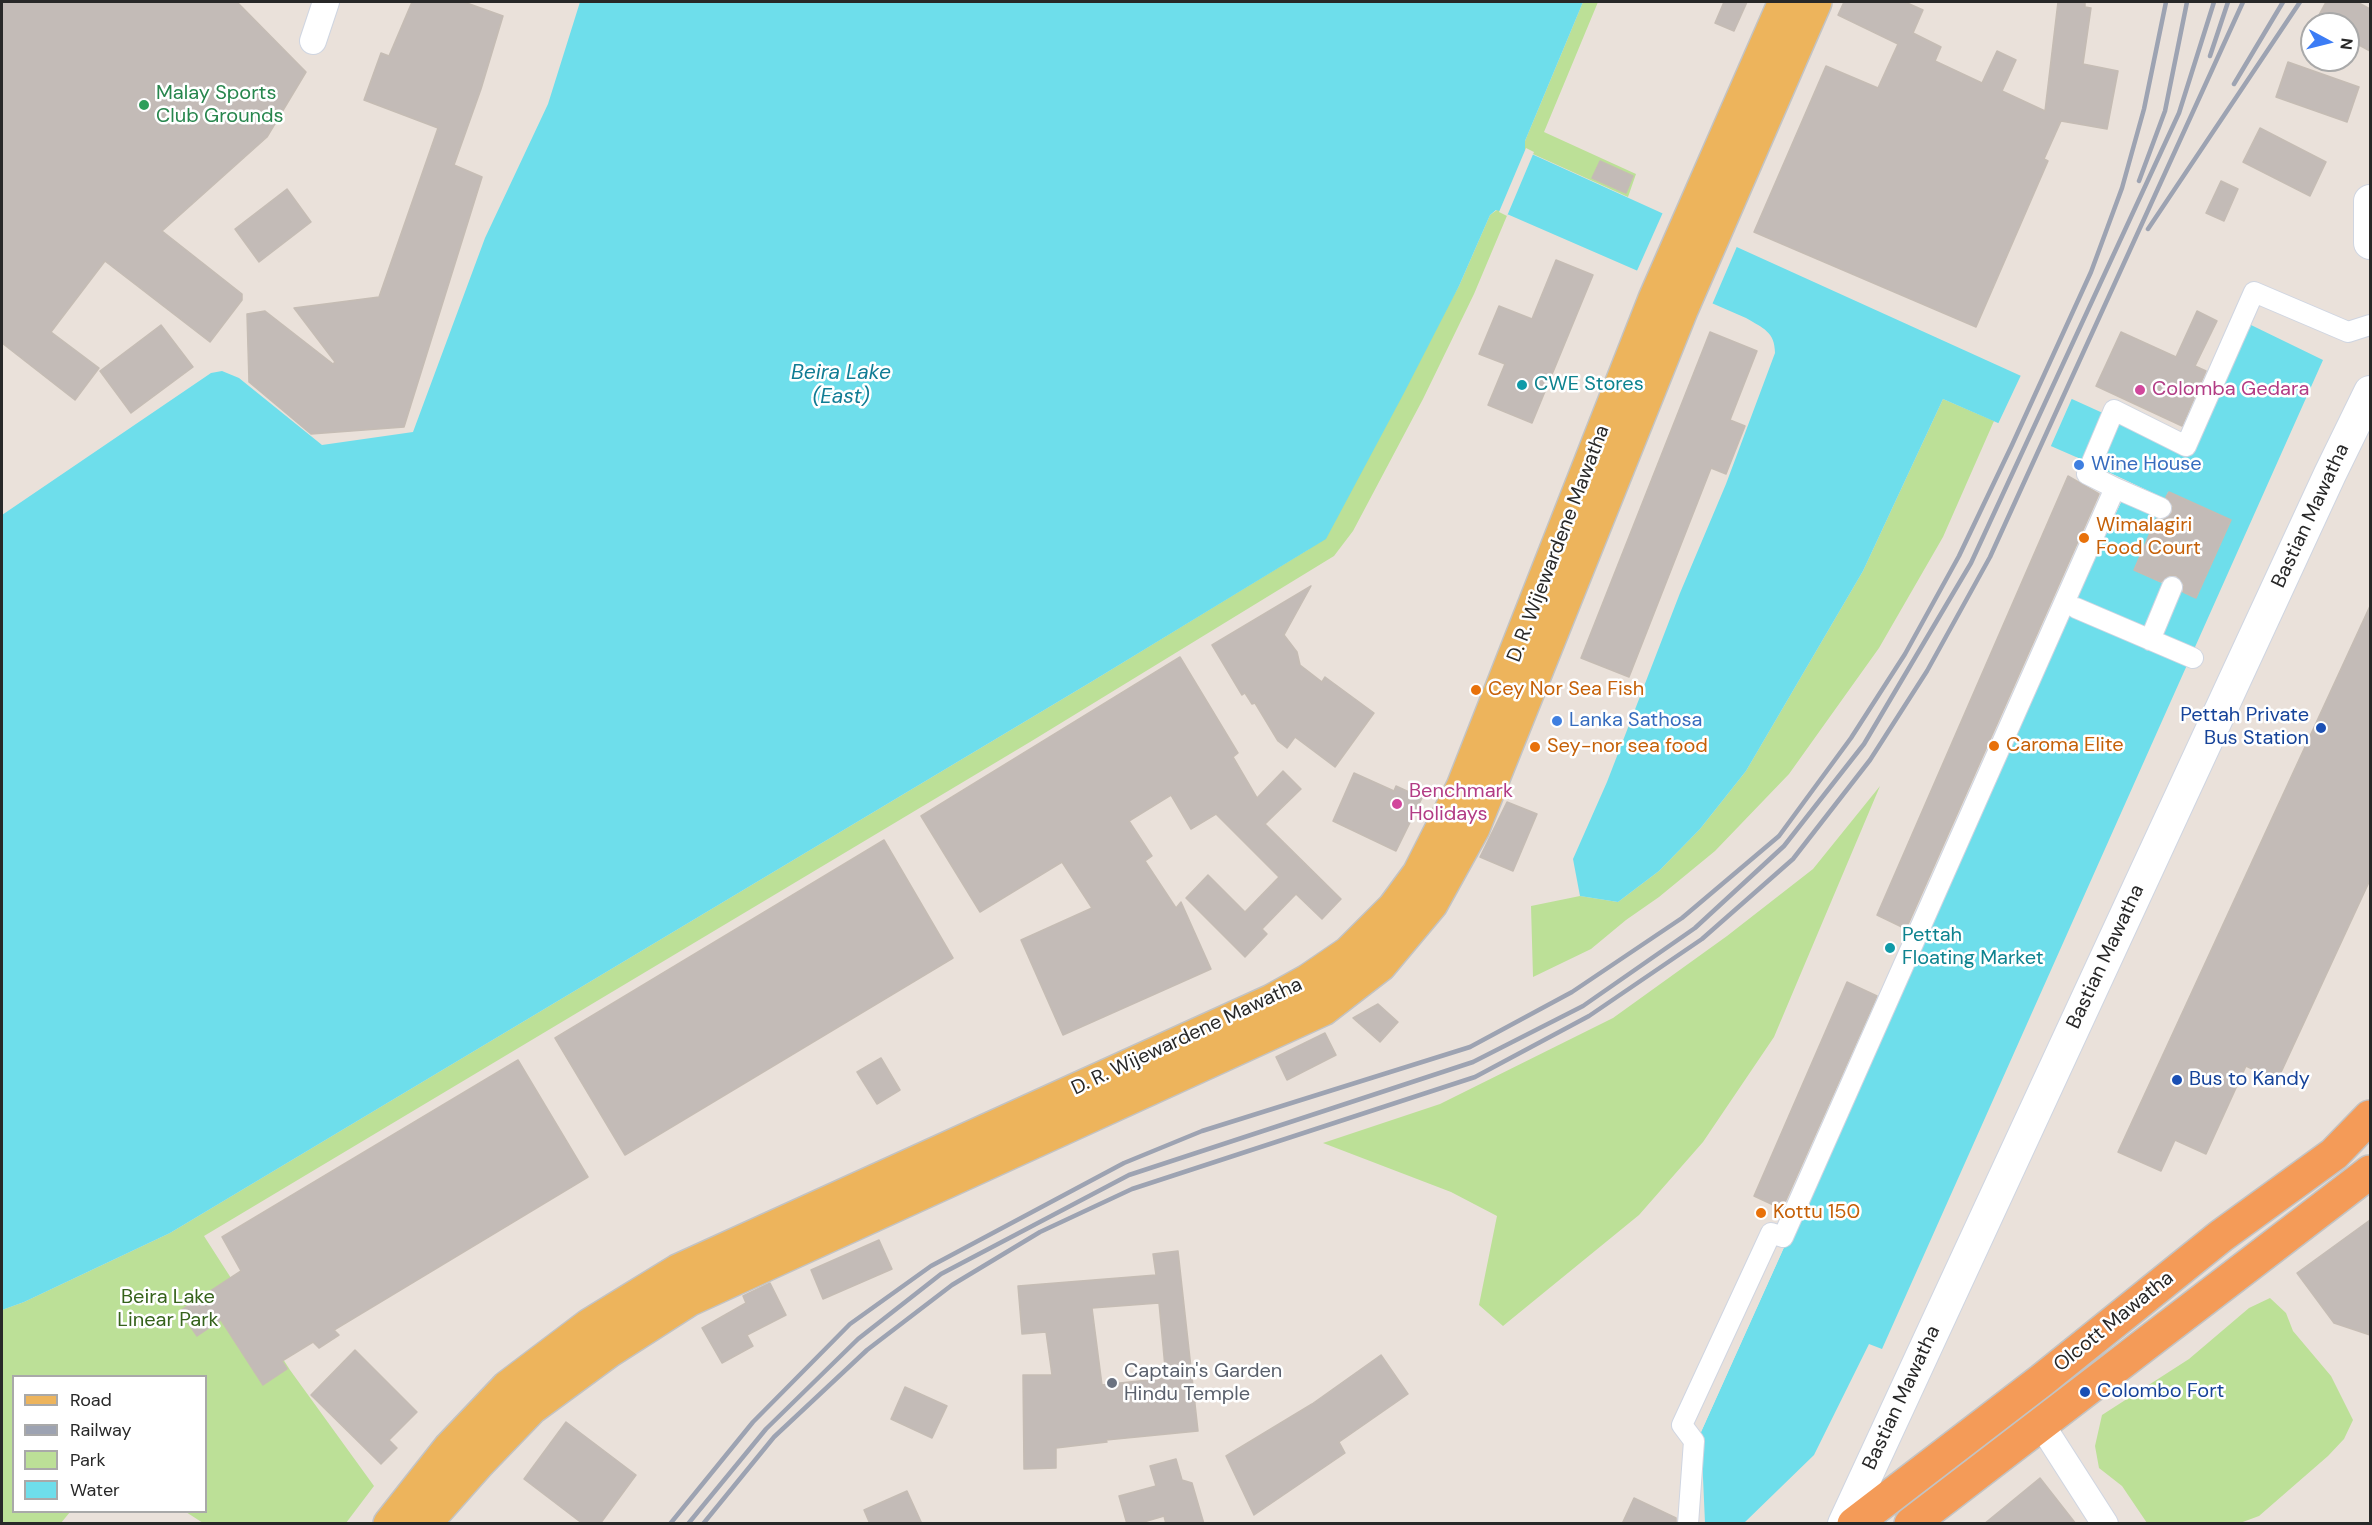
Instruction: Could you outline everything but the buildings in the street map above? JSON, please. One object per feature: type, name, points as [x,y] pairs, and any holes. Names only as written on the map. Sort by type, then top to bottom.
[{"type":"highway","name":"Olcott Mawatha","points":[[1854,1524],[2042,1380],[2221,1236],[2334,1154],[2370,1118]]},
{"type":"highway","name":"Olcott Mawatha","points":[[1911,1524],[2370,1172]]},
{"type":"highway","points":[[2146,1296],[2172,1326]]},
{"type":"main road","name":"D. R. Wijewardene Mawatha","points":[[1707,217],[1785,2]]},
{"type":"main road","name":"D. R. Wijewardene Mawatha","points":[[390,1524],[450,1448],[508,1388],[590,1325],[678,1271],[1272,1001],[1308,981],[1349,953],[1394,908],[1419,874],[1463,787],[1707,217],[1815,2]]},
{"type":"main road","name":"D. R. Wijewardene Mawatha","points":[[424,1524],[478,1462],[531,1408],[610,1350],[688,1300],[1323,1009],[1380,965],[1431,904],[1473,828],[1668,304]]},
{"type":"street","points":[[313,41],[326,2]]},
{"type":"street","points":[[2370,201],[2370,243]]},
{"type":"street","points":[[2161,508],[2086,474],[2114,410],[2186,447],[2254,292],[2348,332],[2370,325]]},
{"type":"street","name":"Bastian Mawatha","points":[[1844,1524],[2370,392]]},
{"type":"street","points":[[1688,1524],[1694,1441],[1682,1425],[1771,1233],[1783,1237],[2115,488]]},
{"type":"street","points":[[2150,640],[2172,587]]},
{"type":"street","points":[[2076,608],[2193,658]]},
{"type":"street","points":[[2334,1154],[2370,1134]]},
{"type":"street","points":[[2041,1424],[2105,1524]]},
{"type":"green space","name":"Beira Lake Linear Park","points":[[1583,2],[1598,2],[1544,132],[1636,174],[1628,197],[1533,154],[1474,294],[1423,399],[1353,531],[1334,556],[1030,742],[204,1236],[290,1370],[374,1486],[346,1523],[203,1523],[188,1513],[207,1513],[207,1375],[12,1375],[12,1513],[69,1513],[61,1523],[2,1523],[2,1310],[24,1302],[170,1233],[1309,549],[1459,286],[1490,215],[1497,210]]},
{"type":"green space","points":[[1943,399],[1994,421],[1943,537],[1879,648],[1789,774],[1715,851],[1591,949],[1533,977],[1531,906],[1580,896],[1618,902],[1659,871],[1700,829],[1746,771],[1863,571]]},
{"type":"green space","points":[[1880,786],[1774,1037],[1703,1142],[1639,1215],[1503,1326],[1479,1305],[1497,1216],[1451,1192],[1323,1143],[1440,1104],[1613,1018],[1727,936],[1813,869]]},
{"type":"green space","points":[[2270,1298],[2286,1313],[2293,1331],[2331,1376],[2353,1420],[2344,1439],[2328,1456],[2259,1516],[2240,1523],[2147,1523],[2122,1486],[2099,1468],[2095,1446],[2102,1415],[2189,1359],[2249,1308]]},
{"type":"water","name":"Beira Lake (East)","points":[[580,2],[1583,2],[1525,141],[1525,151],[2191,453],[2251,325],[2323,360],[1882,1349],[1869,1344],[1814,1455],[1744,1523],[1705,1523],[1701,1432],[2122,500],[2158,515],[2134,570],[2196,598],[2231,520],[2168,492],[2166,499],[1943,399],[1863,571],[1746,771],[1700,829],[1659,871],[1618,902],[1580,896],[1573,859],[1607,782],[1680,593],[1726,484],[1775,353],[1773,340],[1767,331],[1746,318],[1496,210],[1490,215],[1459,286],[1326,539],[170,1233],[24,1302],[2,1310],[2,515],[211,373],[222,371],[239,378],[322,445],[413,432],[485,238],[548,104]]},
{"type":"pier","points":[[1526,148],[1534,152],[1507,216],[1499,212]]},
{"type":"pier","points":[[1664,210],[1738,244],[1711,307],[1636,273]]},
{"type":"pier","points":[[2022,373],[2073,396],[2050,448],[1997,426]]},
{"type":"pier","points":[[2076,457],[2165,499],[2169,492],[2231,520],[2196,598],[2134,570],[2158,516],[2161,517],[2138,568],[2194,594],[2227,521],[2170,496],[2168,501],[2164,502],[2075,459]]},
{"type":"pier","points":[[2120,498],[2145,510],[2122,500],[1701,1432],[1698,1431]]},
{"type":"railway","points":[[670,1524],[753,1422],[850,1324],[931,1266],[1124,1163],[1202,1131],[1470,1047],[1572,992],[1682,918],[1779,836],[1851,738],[1905,654],[1959,556],[2012,445],[2091,272],[2122,188],[2144,109],[2166,2]]},
{"type":"railway","points":[[2139,181],[2165,111],[2187,2]]},
{"type":"railway","points":[[688,1524],[766,1429],[858,1339],[941,1274],[1129,1175],[1473,1062],[1583,1006],[1695,928],[1784,846],[1864,744],[1971,563],[2179,113],[2214,2]]},
{"type":"railway","points":[[2210,56],[2228,2]]},
{"type":"railway","points":[[703,1524],[774,1437],[867,1350],[952,1285],[1040,1232],[1132,1189],[1475,1077],[1589,1016],[1702,939],[1793,859],[1870,760],[1927,671],[1990,557],[2243,2]]},
{"type":"railway","points":[[2234,84],[2283,2]]},
{"type":"railway","points":[[2148,229],[2300,2]]},
{"type":"place","name":"Malay Sports Club Grounds","points":[[144,105]]},
{"type":"place","name":"CWE Stores","points":[[1522,385]]},
{"type":"place","name":"Colomba Gedara","points":[[2140,390]]},
{"type":"place","name":"Wine House","points":[[2079,465]]},
{"type":"place","name":"Wimalagiri Food Court","points":[[2084,538]]},
{"type":"place","name":"Cey Nor Sea Fish","points":[[1476,690]]},
{"type":"place","name":"Lanka Sathosa","points":[[1557,721]]},
{"type":"place","name":"Pettah Private Bus Station","points":[[2321,728]]},
{"type":"place","name":"Caroma Elite","points":[[1994,746]]},
{"type":"place","name":"Sey-nor sea food","points":[[1535,747]]},
{"type":"place","name":"Benchmark Holidays","points":[[1397,804]]},
{"type":"place","name":"Pettah Floating Market","points":[[1890,948]]},
{"type":"place","name":"Bus to Kandy","points":[[2177,1080]]},
{"type":"place","name":"Kottu 150","points":[[1761,1213]]},
{"type":"place","name":"Captain's Garden Hindu Temple","points":[[1112,1383]]},
{"type":"place","name":"Colombo Fort","points":[[2085,1392]]}]
